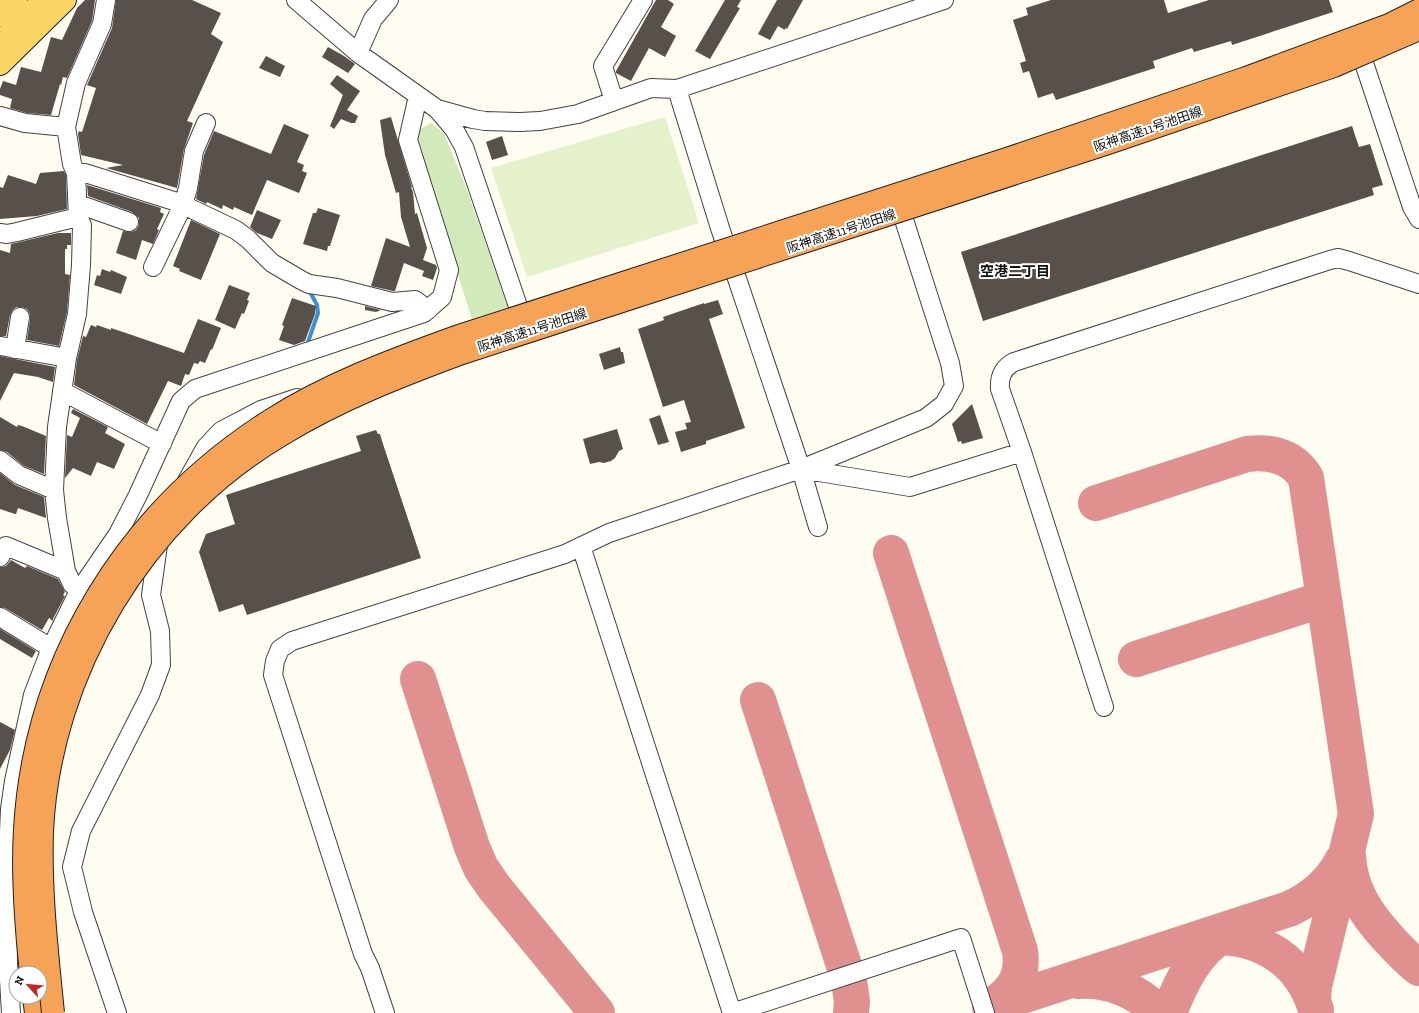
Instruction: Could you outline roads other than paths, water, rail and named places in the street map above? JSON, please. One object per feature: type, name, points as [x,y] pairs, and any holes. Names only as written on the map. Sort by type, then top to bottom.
[{"type":"highway","name":"阪神高速11号池田線","points":[[30,965],[24,893],[25,829],[32,773],[42,724],[53,687],[83,620],[101,588],[120,560],[156,516],[196,476],[242,439],[301,402],[413,352],[1007,158],[1246,78],[1382,27],[1419,10]]},
{"type":"highway","name":"阪神高速11号池田線","points":[[53,1013],[41,885],[42,830],[48,778],[59,728],[70,692],[83,660],[98,630],[116,598],[144,558],[169,527],[188,508],[230,470],[253,453],[280,435],[336,404],[377,386],[462,353],[1108,144],[1334,66],[1417,29]]},
{"type":"main road","points":[[0,15],[16,0]]},
{"type":"main road","points":[[0,64],[65,0]]},
{"type":"main road","points":[[0,42],[41,3]]},
{"type":"street","points":[[79,591],[72,584],[66,571],[54,490],[57,433],[62,391],[67,358],[77,314],[80,283],[82,225],[78,210],[76,173],[72,164],[66,127],[76,83],[102,24],[106,0]]},
{"type":"street","points":[[296,0],[358,53],[437,109],[454,129],[464,147],[524,324]]},
{"type":"street","points":[[358,53],[374,18],[389,0]]},
{"type":"street","points":[[614,101],[603,66],[643,0]]},
{"type":"street","points":[[437,109],[474,119],[520,122],[552,119],[578,114],[651,88],[677,89],[944,0]]},
{"type":"street","points":[[117,1013],[82,912],[72,867],[81,831],[150,695],[161,666],[160,631],[151,595],[160,531],[206,448],[221,431],[261,410],[730,257],[1417,29]]},
{"type":"street","points":[[1359,48],[1412,207],[1419,219]]},
{"type":"street","points":[[677,89],[730,257],[801,469],[818,527]]},
{"type":"street","points":[[11,1013],[8,963],[7,878],[10,809],[7,781],[33,696],[51,648],[79,591],[118,534],[138,495],[181,401],[195,389],[424,313],[442,297],[449,270],[408,140],[418,96]]},
{"type":"street","points":[[0,116],[25,122],[66,127]]},
{"type":"street","points":[[153,267],[183,205],[188,188],[194,151],[206,123]]},
{"type":"street","points":[[76,173],[85,174],[183,205],[236,230],[248,239],[272,263],[301,280],[317,286],[337,288],[392,302],[415,300],[428,310]]},
{"type":"street","points":[[385,1013],[370,968],[363,954],[274,675],[275,661],[280,649],[292,642],[566,554],[609,533],[801,469],[926,418],[944,404],[954,386],[950,363],[898,201]]},
{"type":"street","points":[[0,233],[7,234],[17,232],[78,210],[129,222]]},
{"type":"street","points":[[1104,707],[1000,388],[1000,380],[1006,366],[1014,362],[1338,258],[1350,260],[1419,284]]},
{"type":"street","points":[[20,317],[8,348],[67,358]]},
{"type":"street","points":[[62,391],[162,444]]},
{"type":"street","points":[[801,469],[910,487],[1022,452]]},
{"type":"street","points":[[0,460],[19,475],[54,490]]},
{"type":"street","points":[[0,557],[6,546],[66,571]]},
{"type":"street","points":[[581,546],[732,1013],[961,938],[985,1013]]},
{"type":"street","points":[[0,617],[51,648]]},
{"type":"waterway","points":[[308,342],[318,313],[317,305],[310,292]]},
{"type":"district","name":"空港二丁目","points":[[1015,271]]}]
